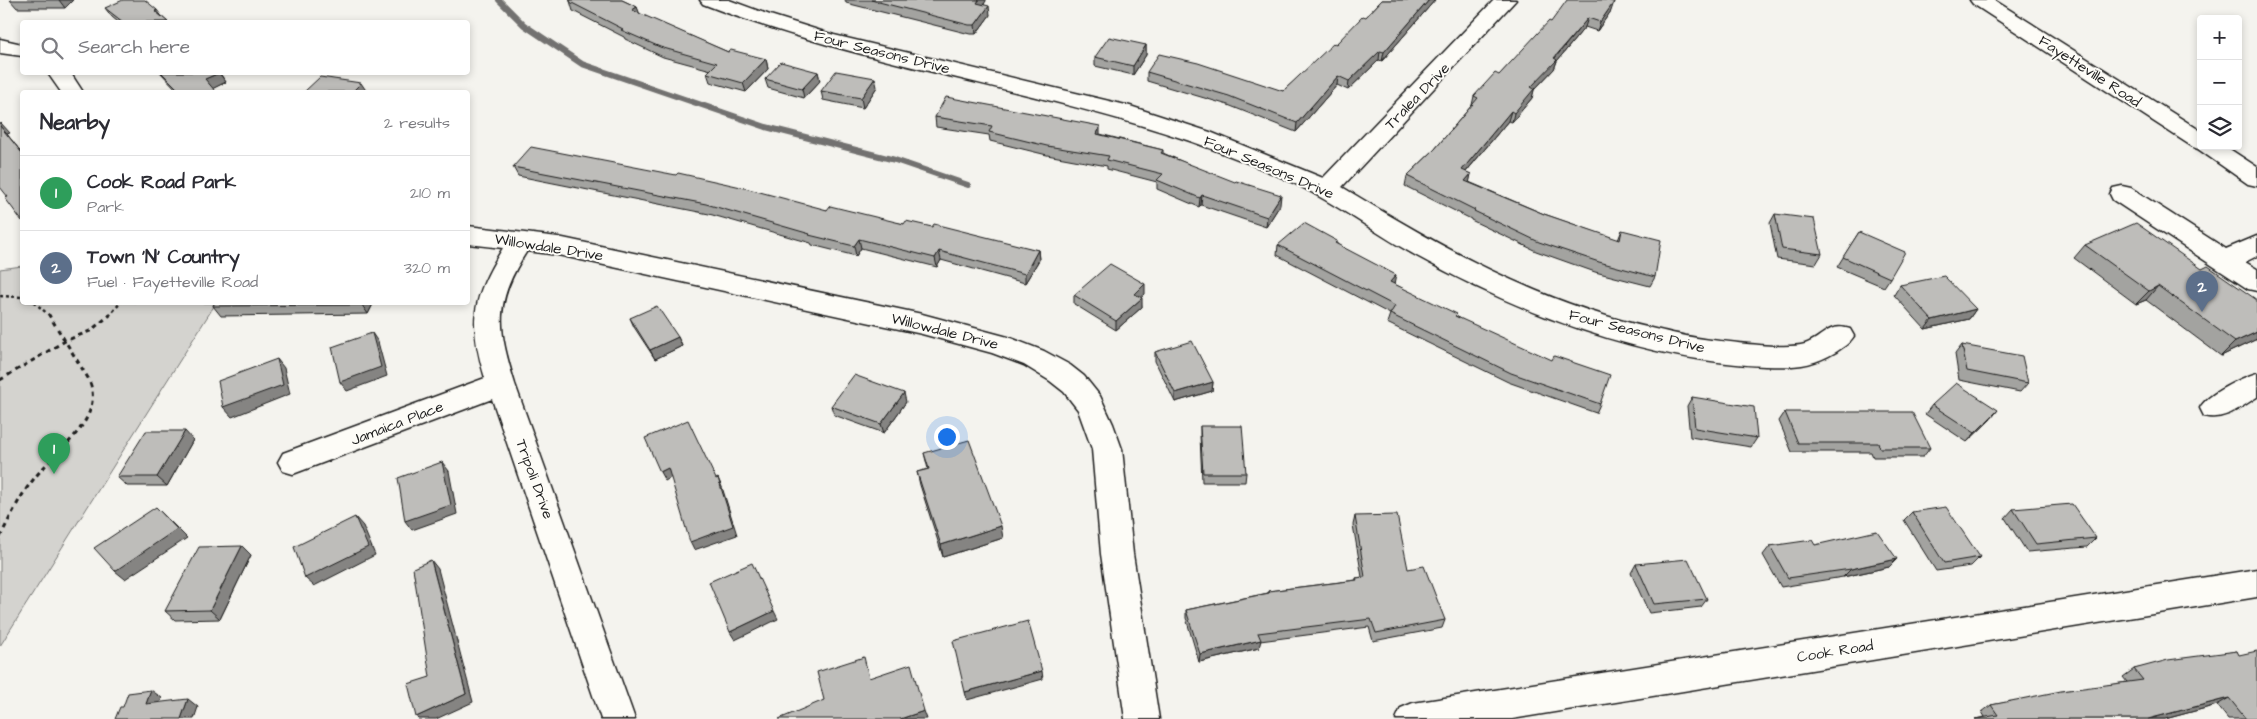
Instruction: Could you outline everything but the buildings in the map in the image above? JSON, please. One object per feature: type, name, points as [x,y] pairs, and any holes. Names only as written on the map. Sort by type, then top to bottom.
[{"type":"street","name":"Four Seasons Drive","points":[[710,0],[762,20],[828,40],[986,77],[1150,119],[1282,169],[1326,189],[1421,247],[1470,273],[1573,317],[1698,349],[1779,356],[1810,354],[1840,336]]},
{"type":"street","name":"Tralea Drive","points":[[1326,189],[1506,0]]},
{"type":"street","name":"Fayetteville Road","points":[[1980,0],[2197,139]]},
{"type":"street","points":[[0,46],[20,50]]},
{"type":"street","points":[[60,75],[71,90]]},
{"type":"street","points":[[2214,150],[2257,178]]},
{"type":"street","points":[[2122,194],[2257,282]]},
{"type":"street","name":"Willowdale Drive","points":[[470,235],[558,246],[922,324],[998,344],[1034,358],[1060,372],[1074,384],[1090,404],[1107,449],[1117,554],[1142,719]]},
{"type":"street","name":"Tripoli Drive","points":[[520,241],[499,276],[488,310],[489,342],[501,384],[618,719]]},
{"type":"street","points":[[2225,261],[2257,245]]},
{"type":"street","name":"Jamaica Place","points":[[293,462],[501,384]]},
{"type":"street","points":[[2214,408],[2257,384]]},
{"type":"street","name":"Cook Road","points":[[1413,719],[2257,583]]},
{"type":"path","points":[[0,296],[20,297]]},
{"type":"path","points":[[0,537],[18,502],[37,474],[64,448],[82,424],[92,404],[92,385],[54,322],[40,305]]},
{"type":"path","points":[[0,380],[65,341],[90,331],[114,312],[119,305]]},
{"type":"shaded area","points":[[20,266],[20,305],[215,305],[0,646],[0,269]]},
{"type":"waterway","points":[[499,0],[524,25],[582,64],[766,127],[895,160],[968,185]]},
{"type":"place","name":"Town 'N' Country","points":[[2202,312]]},
{"type":"place","name":"Cook Road Park","points":[[54,474]]}]
